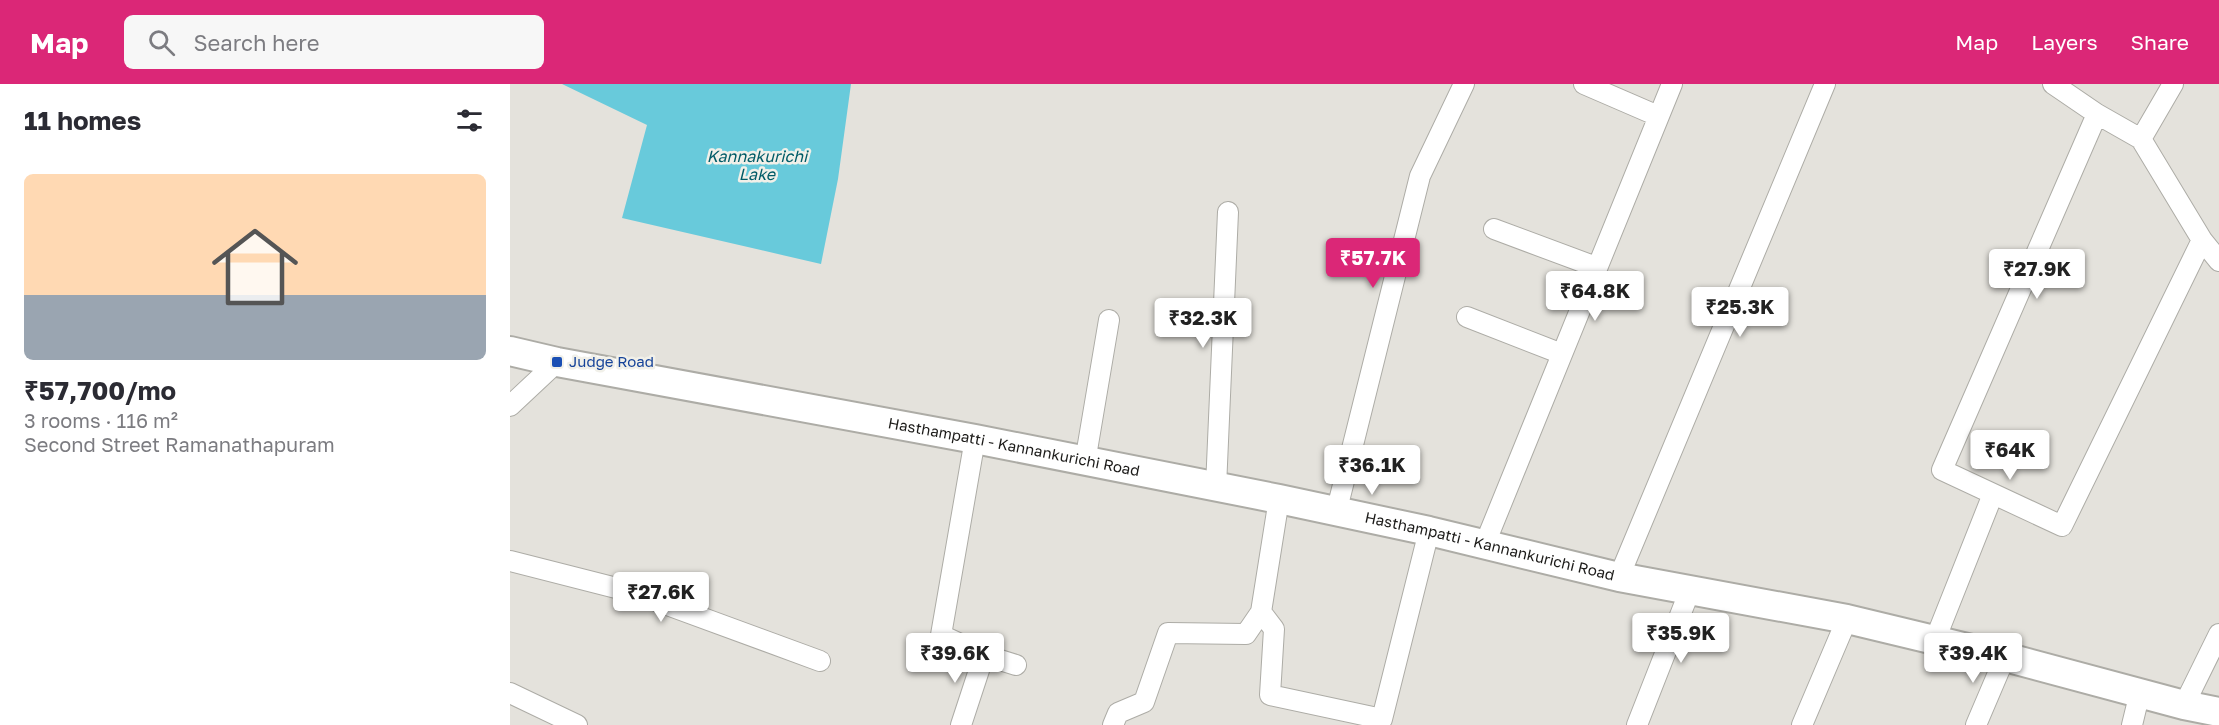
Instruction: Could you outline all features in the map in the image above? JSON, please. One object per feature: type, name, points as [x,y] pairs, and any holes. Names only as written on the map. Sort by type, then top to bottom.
[{"type":"main road","name":"Hasthampatti - Kannankurichi Road","points":[[510,351],[557,362],[975,439],[1279,499],[1429,531],[1619,577],[1847,619],[2219,712]]},
{"type":"street","points":[[1336,513],[1420,176],[1464,84]]},
{"type":"street","points":[[1584,84],[1658,116]]},
{"type":"street","points":[[1484,546],[1672,84]]},
{"type":"street","points":[[1619,577],[1825,84]]},
{"type":"street","points":[[2053,84],[2097,114],[2141,139],[2202,240],[2219,259]]},
{"type":"street","points":[[2141,139],[2173,84]]},
{"type":"street","points":[[2097,114],[1942,470],[2062,526],[2202,240]]},
{"type":"street","points":[[1216,487],[1228,212]]},
{"type":"street","points":[[1494,229],[1596,267]]},
{"type":"street","points":[[1467,317],[1562,354]]},
{"type":"street","points":[[1085,462],[1109,320]]},
{"type":"street","points":[[510,406],[557,362]]},
{"type":"street","points":[[975,439],[941,635],[984,655],[1016,665]]},
{"type":"street","points":[[1935,640],[1993,494]]},
{"type":"street","points":[[1113,725],[1118,713],[1144,702],[1168,633],[1246,634],[1261,612],[1279,499]]},
{"type":"street","points":[[1261,612],[1274,629],[1270,695],[1341,718],[1382,719],[1429,531]]},
{"type":"street","points":[[510,561],[632,592],[820,661]]},
{"type":"street","points":[[1637,725],[1690,590]]},
{"type":"street","points":[[1802,725],[1847,619]]},
{"type":"street","points":[[2184,705],[2219,634]]},
{"type":"street","points":[[961,725],[984,655]]},
{"type":"street","points":[[1976,725],[2005,657]]},
{"type":"street","points":[[2132,725],[2140,692]]},
{"type":"street","points":[[510,693],[577,725]]},
{"type":"water","name":"Kannakurichi Lake","points":[[562,84],[851,84],[838,179],[821,264],[622,218],[647,125]]},
{"type":"place","name":"Judge Road","points":[[557,362]]}]
